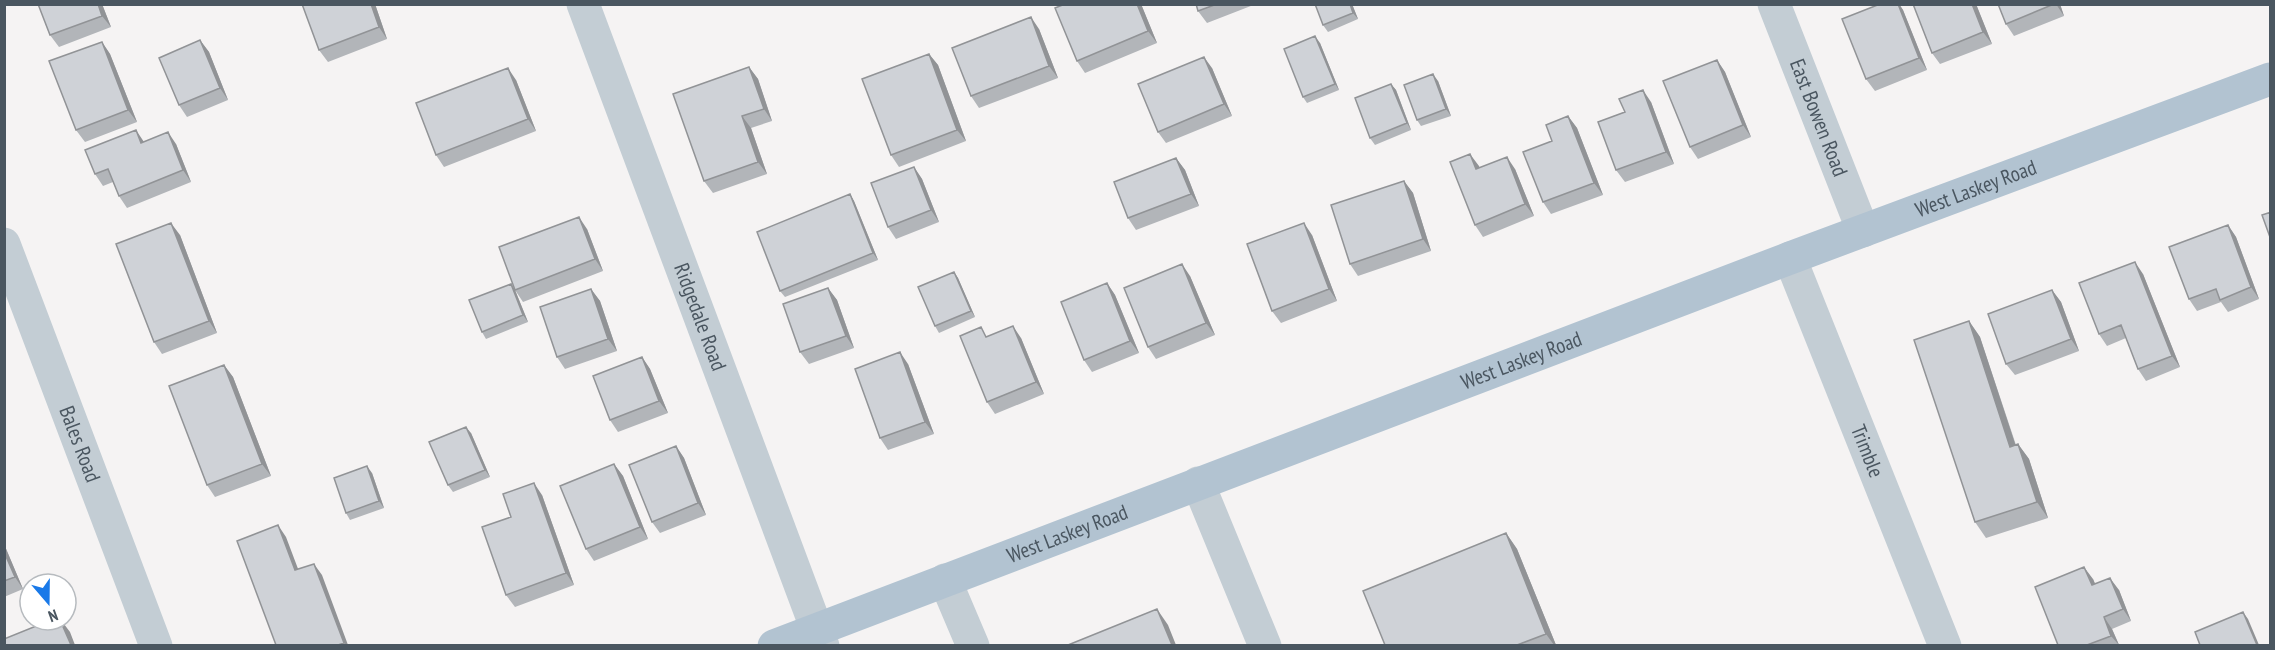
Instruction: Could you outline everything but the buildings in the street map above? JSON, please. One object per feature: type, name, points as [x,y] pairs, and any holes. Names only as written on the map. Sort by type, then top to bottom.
[{"type":"main road","name":"West Laskey Road","points":[[774,645],[820,637],[945,580],[1790,258],[2271,79]]},
{"type":"street","name":"Ridgedale Road","points":[[583,4],[820,637]]},
{"type":"street","name":"East Bowen Road","points":[[1774,4],[1863,231]]},
{"type":"street","name":"Bales Road","points":[[4,244],[156,645]]},
{"type":"street","name":"Trimble","points":[[1790,258],[1946,645]]},
{"type":"street","points":[[1198,483],[1265,645]]},
{"type":"street","points":[[945,580],[973,645]]}]
